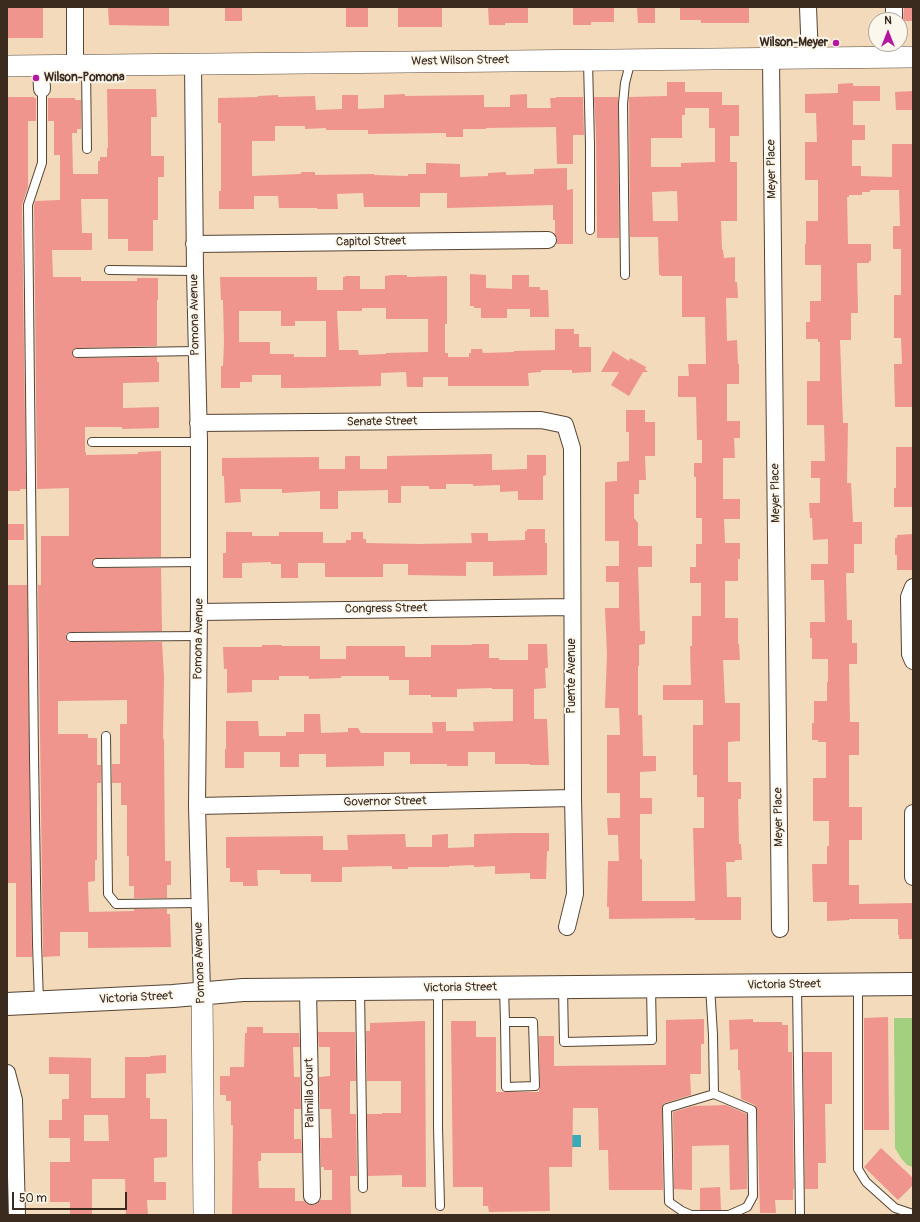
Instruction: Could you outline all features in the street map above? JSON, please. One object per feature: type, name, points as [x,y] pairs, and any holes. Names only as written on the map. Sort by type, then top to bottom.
[{"type":"main road","name":"Victoria Street","points":[[7,1004],[202,994],[243,990],[913,984]]},
{"type":"street","points":[[75,7],[81,65]]},
{"type":"street","points":[[808,7],[810,58]]},
{"type":"street","name":"West Wilson Street","points":[[7,66],[810,58],[901,52]]},
{"type":"street","name":"Meyer Place","points":[[771,58],[780,929]]},
{"type":"street","name":"Pomona Avenue","points":[[193,64],[194,271],[199,442],[197,806],[198,903],[202,994],[204,1215]]},
{"type":"street","points":[[41,65],[42,89]]},
{"type":"street","name":"Capitol Street","points":[[194,244],[548,240]]},
{"type":"street","name":"Senate Street","points":[[198,424],[541,420],[565,425]]},
{"type":"street","name":"Puente Avenue","points":[[565,425],[572,448],[573,798],[575,894],[567,927]]},
{"type":"street","points":[[913,586],[909,597],[910,654],[913,661]]},
{"type":"street","name":"Congress Street","points":[[199,612],[572,607]]},
{"type":"street","name":"Governor Street","points":[[197,806],[573,798]]},
{"type":"street","points":[[913,813],[913,877]]},
{"type":"street","name":"Palmilla Court","points":[[308,990],[312,1196]]},
{"type":"street","points":[[7,1073],[14,1100],[16,1215]]},
{"type":"lane","points":[[624,275],[623,104],[625,83],[631,59]]},
{"type":"lane","points":[[588,60],[590,230]]},
{"type":"lane","points":[[81,65],[88,149]]},
{"type":"lane","points":[[39,1003],[34,765],[28,205],[42,163],[42,89]]},
{"type":"lane","points":[[109,270],[194,271]]},
{"type":"lane","points":[[77,353],[196,351]]},
{"type":"lane","points":[[92,442],[199,442]]},
{"type":"lane","points":[[97,563],[199,562]]},
{"type":"lane","points":[[71,637],[199,636]]},
{"type":"lane","points":[[106,736],[108,894],[116,904],[198,903]]},
{"type":"lane","points":[[858,984],[858,1169],[866,1182],[895,1208],[913,1214]]},
{"type":"lane","points":[[797,985],[800,1215]]},
{"type":"lane","points":[[563,987],[564,1042],[652,1040],[651,986]]},
{"type":"lane","points":[[710,986],[714,1094]]},
{"type":"lane","points":[[438,988],[438,1127],[440,1206]]},
{"type":"lane","points":[[504,988],[506,1022],[506,1087],[535,1086],[533,1022],[506,1022]]},
{"type":"lane","points":[[360,989],[363,1188]]},
{"type":"lane","points":[[714,1094],[752,1110],[753,1196],[747,1207],[729,1215],[691,1215],[669,1202],[668,1108],[714,1094]]},
{"type":"green space","points":[[894,1018],[913,1018],[913,1167],[907,1165],[895,1148]]},
{"type":"water","points":[[560,1135],[581,1135],[581,1147],[560,1147]]},
{"type":"building","points":[[7,7],[43,7],[43,38],[7,38]]},
{"type":"building","points":[[108,7],[169,7],[169,26],[109,25]]},
{"type":"building","points":[[225,7],[242,7],[242,21],[225,21]]},
{"type":"building","points":[[346,7],[368,7],[368,27],[346,27]]},
{"type":"building","points":[[398,7],[442,7],[442,27],[398,27]]},
{"type":"building","points":[[488,7],[528,7],[528,23],[489,25]]},
{"type":"building","points":[[573,7],[614,7],[614,22],[591,22],[591,25],[573,25]]},
{"type":"building","points":[[637,7],[655,7],[655,23],[638,23]]},
{"type":"building","points":[[680,7],[749,7],[749,23],[701,23],[701,20],[680,20]]},
{"type":"building","points":[[904,7],[913,7],[913,21],[908,21],[908,12],[904,12]]},
{"type":"building","points":[[667,82],[685,82],[685,92],[722,92],[722,105],[739,105],[739,136],[730,136],[730,162],[737,162],[737,221],[721,221],[722,250],[724,258],[735,257],[735,282],[737,282],[738,298],[726,298],[727,341],[737,340],[739,364],[739,384],[727,384],[727,421],[740,421],[740,438],[734,438],[735,458],[723,458],[723,499],[740,499],[740,519],[724,519],[725,543],[740,543],[738,581],[725,581],[725,618],[738,618],[738,644],[740,660],[723,660],[725,703],[740,703],[740,741],[728,742],[728,782],[741,782],[741,799],[738,799],[739,844],[741,844],[742,860],[726,862],[727,897],[741,897],[741,920],[695,920],[695,918],[609,919],[609,907],[607,907],[608,861],[619,861],[618,835],[608,835],[607,818],[620,818],[620,793],[607,793],[607,735],[620,735],[619,708],[605,708],[607,654],[605,608],[619,608],[619,582],[606,582],[606,566],[619,566],[619,541],[605,541],[605,482],[617,481],[617,462],[629,461],[629,432],[626,432],[626,410],[645,410],[645,422],[655,422],[655,456],[645,456],[646,480],[639,480],[639,494],[634,494],[634,518],[638,523],[638,546],[652,546],[652,567],[638,567],[640,631],[645,631],[645,644],[639,645],[638,715],[642,715],[643,756],[656,756],[656,771],[640,772],[640,798],[652,798],[652,814],[640,814],[642,901],[695,901],[693,828],[704,828],[704,797],[697,797],[697,775],[693,775],[693,725],[703,725],[703,700],[663,700],[663,685],[691,685],[690,646],[692,646],[692,616],[701,616],[701,583],[690,583],[690,567],[696,567],[696,544],[702,544],[702,518],[696,518],[696,477],[694,477],[694,463],[702,463],[702,440],[697,440],[696,397],[678,397],[678,376],[689,376],[688,364],[706,364],[705,317],[682,317],[682,276],[659,275],[658,237],[630,237],[629,97],[667,96]],"holes":[[[685,108],[709,108],[709,128],[715,128],[715,162],[681,163],[681,167],[651,167],[651,138],[682,138],[682,115],[685,115]],[[677,191],[678,221],[653,221],[652,192]]]},
{"type":"building","points":[[853,83],[853,86],[880,86],[880,101],[853,101],[853,125],[865,125],[865,140],[852,140],[852,166],[861,166],[861,176],[892,177],[892,144],[912,144],[913,147],[913,407],[895,407],[894,364],[902,364],[901,338],[894,338],[894,295],[901,295],[901,249],[893,249],[893,226],[900,226],[899,190],[870,190],[870,192],[862,192],[862,195],[849,195],[849,197],[847,197],[848,244],[871,244],[871,261],[869,261],[869,263],[857,263],[858,313],[851,313],[851,340],[840,340],[843,423],[848,423],[847,483],[851,483],[853,522],[862,522],[862,544],[854,544],[854,573],[846,573],[847,620],[852,620],[852,643],[857,643],[857,664],[849,664],[850,722],[859,722],[859,755],[849,755],[849,807],[862,807],[862,840],[849,840],[849,885],[859,885],[859,904],[913,903],[913,939],[899,939],[898,919],[849,919],[827,921],[827,902],[813,902],[812,864],[827,864],[829,821],[813,821],[813,778],[826,778],[826,742],[812,740],[814,701],[827,701],[828,659],[812,659],[810,622],[825,622],[824,580],[811,580],[811,564],[828,564],[828,539],[813,540],[812,518],[810,518],[809,503],[820,503],[820,478],[811,478],[811,461],[825,461],[824,425],[807,425],[807,381],[820,381],[820,342],[818,342],[818,339],[806,339],[806,322],[810,322],[810,301],[821,301],[821,265],[805,265],[806,221],[818,221],[818,180],[805,180],[805,142],[817,142],[816,113],[805,113],[805,94],[838,93],[838,84]]},
{"type":"building","points":[[107,89],[156,89],[157,117],[151,117],[151,156],[164,156],[164,177],[158,177],[158,220],[153,220],[153,251],[128,251],[128,239],[108,239],[108,199],[81,199],[82,233],[92,233],[92,250],[52,250],[53,277],[81,277],[81,281],[137,281],[137,278],[158,278],[157,346],[77,348],[74,349],[72,353],[73,356],[77,358],[157,357],[157,362],[159,362],[159,382],[123,383],[123,408],[159,407],[159,428],[122,429],[122,427],[85,427],[85,452],[86,455],[138,454],[138,452],[161,451],[161,557],[97,558],[94,559],[92,563],[93,566],[97,568],[161,568],[162,631],[71,632],[66,634],[66,637],[68,642],[162,642],[164,677],[163,739],[165,861],[171,861],[171,885],[167,885],[167,898],[134,898],[134,886],[129,886],[129,856],[127,856],[127,805],[121,805],[121,783],[112,783],[112,764],[120,764],[120,724],[127,724],[127,700],[58,701],[58,734],[88,734],[88,738],[97,738],[97,765],[101,765],[101,783],[97,783],[97,860],[95,860],[95,881],[88,882],[89,912],[134,911],[134,909],[167,909],[167,914],[170,914],[171,947],[88,948],[88,932],[60,932],[60,956],[43,957],[38,585],[41,585],[41,536],[69,536],[69,488],[37,489],[34,206],[35,201],[60,200],[60,155],[54,155],[54,121],[48,121],[48,98],[75,98],[75,100],[81,100],[81,129],[77,129],[77,133],[72,133],[73,174],[98,174],[98,161],[100,161],[100,157],[107,157],[108,148]]},
{"type":"building","points":[[913,91],[913,110],[896,110],[895,92]]},
{"type":"building","points":[[405,94],[405,96],[484,95],[484,107],[510,107],[510,95],[527,94],[527,108],[551,108],[550,98],[583,97],[584,135],[573,135],[573,164],[557,164],[556,127],[463,129],[463,137],[446,137],[446,133],[368,134],[368,130],[326,130],[326,128],[305,129],[305,126],[275,126],[275,141],[252,141],[252,176],[315,172],[315,175],[374,174],[408,176],[408,174],[426,174],[426,163],[460,164],[460,177],[488,176],[488,173],[506,172],[506,175],[534,174],[534,169],[567,168],[567,190],[573,189],[573,244],[556,244],[557,240],[555,234],[555,220],[553,220],[553,205],[447,208],[447,193],[420,193],[420,207],[364,207],[363,193],[337,194],[338,209],[279,208],[278,196],[254,196],[254,209],[219,209],[219,191],[221,191],[221,123],[218,123],[218,98],[278,95],[278,97],[315,96],[316,110],[342,109],[342,95],[358,95],[358,109],[384,108],[384,95]]},
{"type":"building","points":[[7,97],[36,98],[36,121],[28,121],[28,187],[22,205],[26,489],[20,489],[20,491],[7,491]]},
{"type":"building","points":[[594,97],[618,97],[619,238],[597,238]]},
{"type":"building","points":[[470,274],[486,275],[486,288],[512,289],[512,275],[529,275],[529,287],[540,287],[540,290],[548,290],[549,317],[530,317],[530,309],[507,309],[507,318],[481,318],[481,308],[474,308],[474,306],[470,306]]},
{"type":"building","points":[[345,276],[360,276],[360,289],[385,289],[385,276],[447,276],[447,324],[445,324],[445,353],[448,353],[448,357],[469,357],[471,349],[482,349],[483,353],[555,350],[555,329],[574,329],[574,334],[579,334],[579,347],[591,347],[591,372],[572,373],[572,370],[541,370],[541,372],[528,373],[529,386],[448,386],[448,377],[423,377],[423,387],[407,387],[406,372],[381,373],[381,386],[297,388],[281,388],[281,375],[252,375],[252,382],[240,382],[240,388],[221,388],[221,366],[223,366],[224,343],[223,300],[221,300],[220,277],[317,277],[317,290],[343,290],[343,277]],"holes":[[[362,308],[386,308],[386,319],[428,319],[428,352],[359,355],[358,350],[339,350],[337,311],[362,311]],[[239,311],[281,311],[281,326],[295,326],[295,321],[326,321],[326,357],[294,357],[294,354],[270,354],[270,342],[239,342]]]},
{"type":"building","points":[[613,351],[629,361],[630,358],[646,367],[645,369],[648,372],[643,372],[629,396],[611,385],[619,372],[601,372]]},
{"type":"building","points":[[896,447],[913,447],[913,507],[894,507],[894,488],[896,488]]},
{"type":"building","points":[[492,454],[492,470],[527,469],[527,455],[546,455],[546,475],[543,476],[543,500],[518,500],[518,491],[500,492],[500,485],[473,486],[473,484],[446,484],[446,489],[429,489],[429,486],[401,486],[401,503],[388,503],[388,490],[338,491],[338,509],[320,509],[320,491],[282,493],[282,489],[240,489],[241,502],[225,503],[222,458],[319,457],[319,469],[345,469],[346,456],[360,456],[360,469],[387,469],[387,456]]},
{"type":"building","points":[[7,524],[24,524],[24,540],[7,540]]},
{"type":"building","points":[[527,529],[545,529],[545,543],[547,543],[547,575],[493,576],[493,562],[466,562],[466,576],[408,575],[408,564],[383,564],[383,577],[325,577],[325,563],[298,563],[298,578],[281,578],[281,564],[271,564],[271,562],[242,563],[242,578],[223,578],[223,553],[226,553],[226,532],[252,532],[252,536],[279,536],[279,532],[323,532],[323,543],[346,543],[346,540],[351,540],[351,532],[363,532],[363,539],[366,539],[366,543],[419,544],[472,543],[471,533],[488,533],[488,541],[525,540],[525,531],[527,531]]},
{"type":"building","points":[[913,534],[913,570],[897,570],[895,538],[897,538],[897,535]]},
{"type":"building","points":[[7,585],[27,585],[32,957],[16,957],[16,883],[7,883]]},
{"type":"building","points":[[489,644],[489,658],[499,658],[499,660],[528,660],[528,644],[547,644],[548,668],[545,668],[546,688],[534,689],[534,719],[547,719],[549,765],[495,764],[495,752],[468,752],[468,766],[447,766],[447,764],[410,764],[410,752],[384,752],[384,766],[326,767],[326,754],[299,754],[299,767],[280,767],[280,752],[244,752],[244,768],[225,768],[226,721],[258,721],[259,736],[286,736],[286,732],[304,732],[304,714],[320,714],[321,733],[348,732],[348,728],[358,728],[361,733],[433,733],[432,722],[446,722],[446,731],[474,731],[473,722],[513,721],[513,689],[457,689],[457,697],[431,697],[431,695],[409,695],[409,680],[389,680],[389,676],[341,676],[341,678],[309,679],[309,676],[279,676],[279,680],[252,680],[252,692],[227,693],[227,669],[224,669],[223,647],[262,647],[262,645],[320,646],[320,659],[346,659],[346,646],[405,646],[405,657],[431,657],[431,645]]},
{"type":"building","points":[[549,833],[546,879],[530,879],[530,873],[495,874],[495,866],[474,867],[474,865],[449,867],[408,867],[408,869],[392,869],[392,866],[342,867],[342,882],[311,882],[311,874],[280,874],[280,870],[257,870],[258,886],[243,886],[243,882],[230,882],[230,868],[226,868],[226,837],[323,836],[323,850],[348,850],[347,835],[405,834],[406,847],[432,847],[432,835],[448,834],[448,848],[474,847],[474,834]]},
{"type":"building","points":[[888,1017],[889,1130],[864,1130],[864,1018]]},
{"type":"building","points":[[704,1019],[704,1044],[701,1044],[701,1074],[690,1074],[691,1095],[665,1103],[663,1104],[662,1108],[663,1190],[609,1190],[608,1150],[599,1150],[598,1108],[573,1108],[572,1167],[549,1167],[550,1211],[489,1212],[488,1206],[483,1206],[483,1187],[453,1187],[451,1021],[476,1021],[476,1037],[496,1037],[496,1092],[539,1092],[539,1036],[554,1036],[554,1066],[666,1065],[666,1020]]},
{"type":"building","points":[[753,1019],[753,1022],[782,1022],[782,1025],[788,1025],[788,1052],[792,1052],[793,1200],[775,1200],[776,1213],[760,1213],[757,1110],[755,1105],[741,1099],[740,1070],[738,1070],[738,1049],[730,1050],[729,1020]]},
{"type":"building","points":[[425,1021],[426,1187],[402,1187],[402,1175],[368,1176],[367,1114],[401,1113],[401,1081],[367,1081],[366,1031],[370,1031],[370,1023]]},
{"type":"building","points":[[247,1027],[263,1027],[263,1033],[299,1033],[300,1047],[293,1047],[294,1077],[300,1077],[301,1109],[294,1109],[294,1139],[301,1139],[302,1153],[261,1153],[261,1161],[258,1161],[259,1188],[295,1188],[295,1201],[304,1201],[307,1204],[312,1205],[317,1204],[320,1200],[332,1200],[332,1170],[324,1170],[324,1167],[321,1167],[320,1138],[332,1138],[331,1109],[320,1109],[319,1077],[330,1076],[330,1047],[319,1047],[318,1032],[355,1032],[356,1081],[350,1081],[350,1114],[356,1114],[357,1176],[350,1176],[351,1214],[232,1215],[233,1125],[231,1125],[231,1101],[226,1101],[226,1095],[220,1095],[220,1076],[230,1076],[230,1067],[244,1067],[245,1033],[247,1033]]},
{"type":"building","points":[[803,1052],[832,1052],[832,1104],[825,1104],[826,1163],[818,1163],[818,1189],[805,1189]]},
{"type":"building","points":[[166,1055],[166,1073],[146,1074],[146,1098],[150,1098],[150,1119],[167,1119],[167,1157],[154,1158],[154,1182],[166,1182],[166,1200],[147,1200],[148,1215],[126,1215],[125,1179],[92,1179],[92,1215],[70,1215],[70,1202],[50,1202],[50,1162],[70,1162],[70,1138],[49,1138],[49,1120],[62,1120],[62,1099],[69,1099],[69,1074],[49,1074],[49,1057],[91,1058],[91,1098],[125,1098],[125,1057]],"holes":[[[84,1115],[108,1115],[109,1141],[84,1141]]]},
{"type":"building","points":[[726,1105],[747,1114],[747,1189],[730,1190],[729,1145],[692,1146],[692,1190],[674,1189],[673,1112],[694,1106]]},
{"type":"building","points":[[881,1148],[913,1178],[913,1185],[898,1200],[864,1167]]},
{"type":"building","points":[[720,1187],[721,1210],[700,1210],[700,1188]]},
{"type":"place","name":"Wilson-Meyer","points":[[836,43]]},
{"type":"place","name":"Wilson-Pomona","points":[[36,78]]}]
